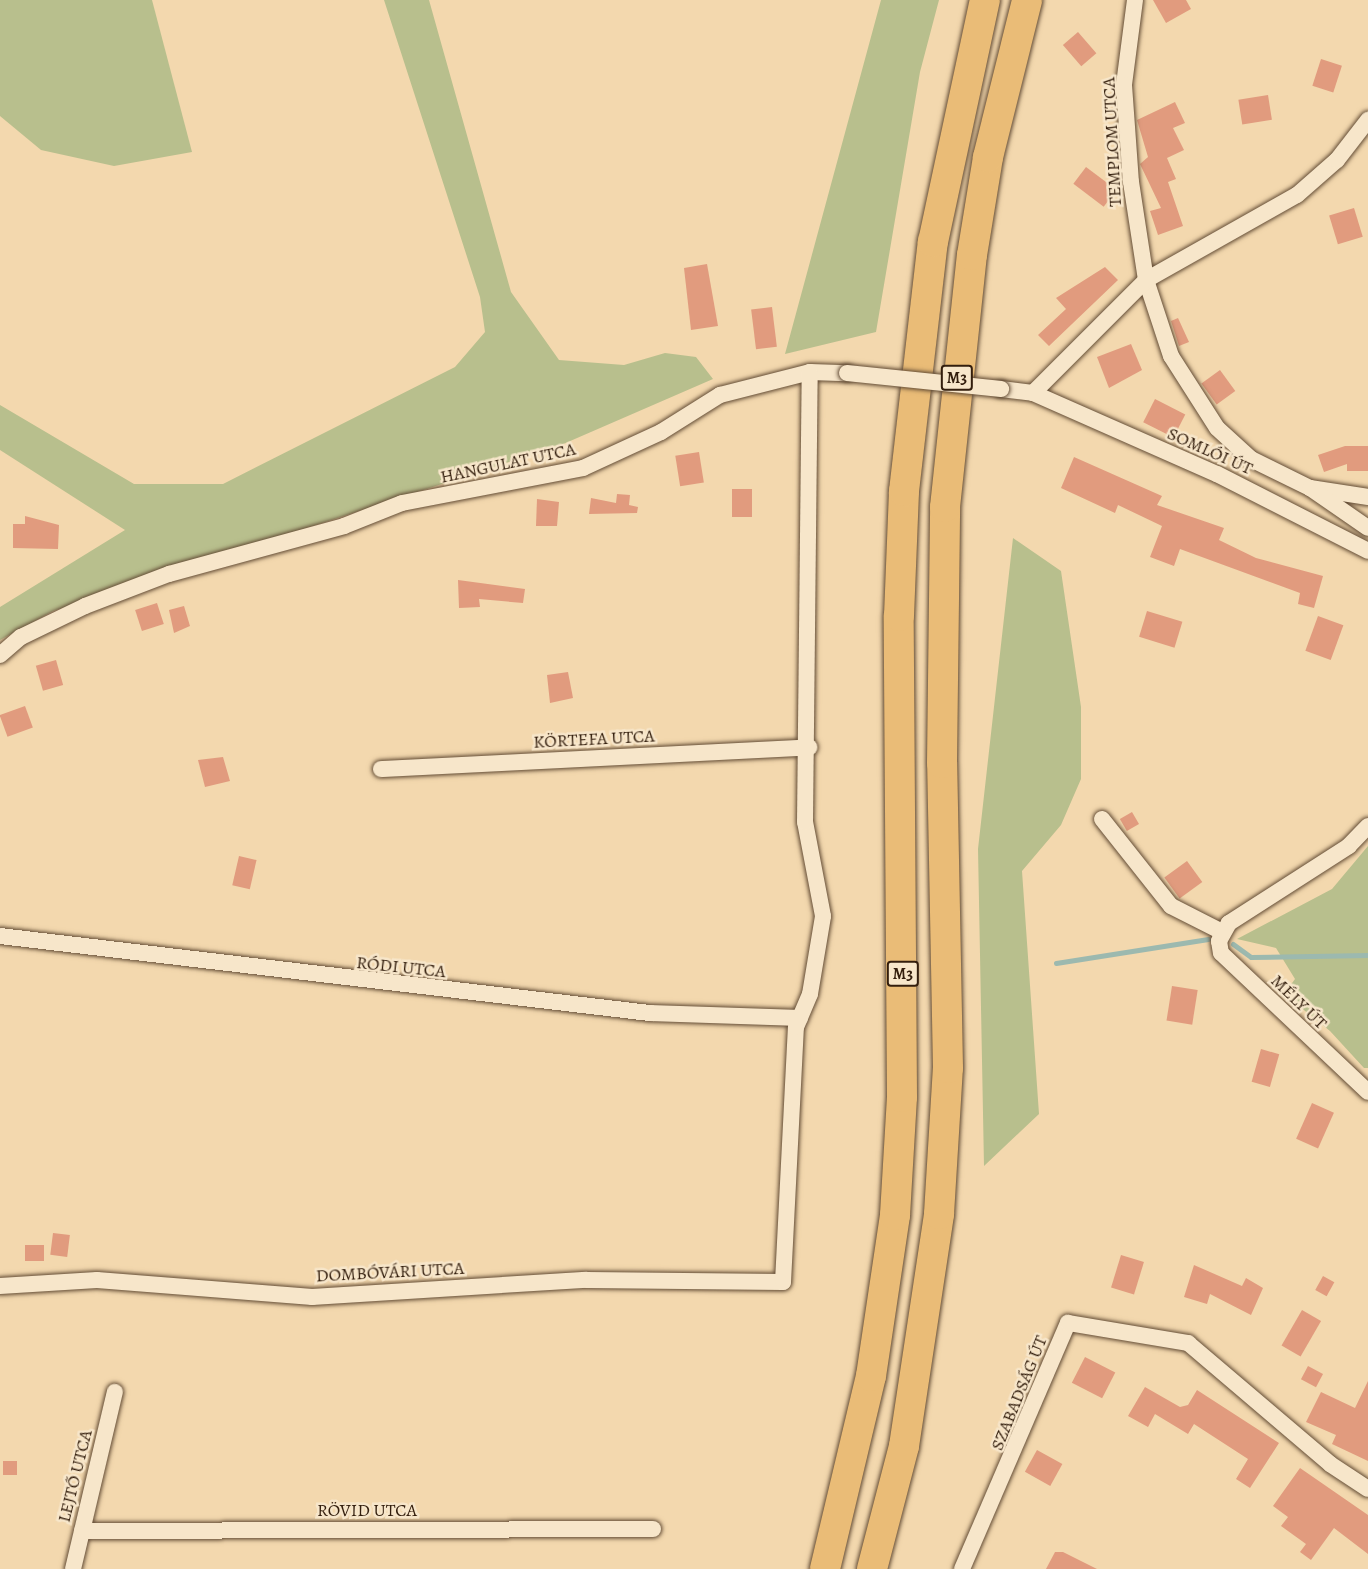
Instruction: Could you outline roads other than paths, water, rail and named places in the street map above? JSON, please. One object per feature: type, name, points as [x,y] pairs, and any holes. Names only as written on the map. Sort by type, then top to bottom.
[{"type":"highway","name":"M3","points":[[825,1569],[872,1376],[895,1215],[902,1075],[899,616],[904,491],[933,242],[985,0]]},
{"type":"highway","name":"M3","points":[[872,1569],[903,1446],[939,1214],[948,1068],[942,763],[945,507],[972,255],[988,158],[1027,0]]},
{"type":"street","name":"TEMPLOM UTCA","points":[[1135,0],[1124,85],[1146,280],[1171,356],[1203,408]]},
{"type":"street","points":[[1033,393],[1146,280],[1226,240],[1297,195],[1337,160],[1368,120]]},
{"type":"street","points":[[800,1018],[810,994],[823,916],[805,822],[809,747],[810,372]]},
{"type":"street","name":"HANGULAT UTCA","points":[[0,655],[64,617],[169,574],[344,526],[402,503],[583,468],[661,432],[720,395],[810,372],[847,373],[1033,393]]},
{"type":"street","name":"SOMLÓI ÚT","points":[[1033,393],[1217,474],[1368,551]]},
{"type":"street","name":"SOMLÓI ÚT","points":[[1203,408],[1251,459],[1310,488],[1368,528]]},
{"type":"street","name":"SOMLÓI ÚT","points":[[1310,488],[1368,497]]},
{"type":"street","name":"KÖRTEFA UTCA","points":[[381,769],[809,747]]},
{"type":"street","points":[[1102,819],[1171,906],[1220,931],[1349,846],[1368,826]]},
{"type":"street","name":"MÉLY ÚT","points":[[1220,931],[1221,953],[1368,1092]]},
{"type":"street","name":"RÓDI UTCA","points":[[0,936],[615,1009],[800,1018]]},
{"type":"street","name":"DOMBÓVÁRI UTCA","points":[[0,1286],[97,1280],[312,1297],[586,1280],[783,1282],[800,1018]]},
{"type":"street","name":"SZABADSÁG ÚT","points":[[962,1569],[1068,1323],[1188,1343],[1330,1464],[1368,1489]]},
{"type":"street","name":"LEJTŐ UTCA","points":[[73,1569],[115,1392]]},
{"type":"street","name":"RÖVID UTCA","points":[[82,1531],[653,1529]]},
{"type":"waterway","points":[[1056,963],[1208,939]]},
{"type":"waterway","points":[[1233,944],[1251,957],[1368,955]]}]
